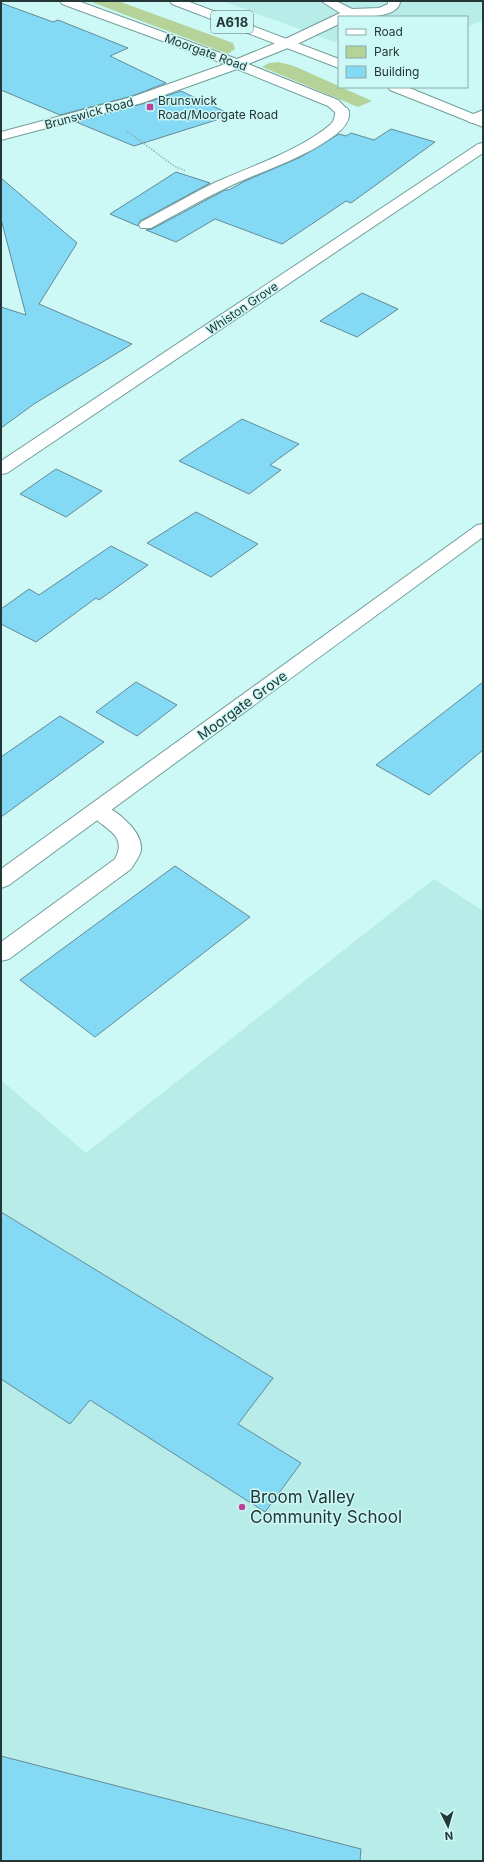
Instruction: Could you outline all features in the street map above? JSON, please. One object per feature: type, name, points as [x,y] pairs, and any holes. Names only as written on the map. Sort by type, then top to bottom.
[{"type":"street","name":"Moorgate Road","points":[[66,1],[237,64],[333,103],[342,111],[342,118],[337,126],[312,144],[219,186]]},
{"type":"street","name":"A618","points":[[176,1],[338,64]]},
{"type":"street","points":[[327,1],[344,16],[381,12],[394,6],[394,1]]},
{"type":"street","name":"Brunswick Road","points":[[4,132],[100,111],[138,100],[237,64],[288,43],[338,19]]},
{"type":"street","points":[[398,88],[480,119]]},
{"type":"street","name":"Whiston Grove","points":[[1,469],[483,147]]},
{"type":"street","points":[[146,226],[219,186]]},
{"type":"street","name":"Moorgate Grove","points":[[1,880],[483,529]]},
{"type":"street","points":[[1,953],[123,864],[130,850],[127,837],[118,824],[98,810]]},
{"type":"path","points":[[100,111],[174,166],[219,186]]},
{"type":"shaded area","points":[[222,1],[483,1],[483,20],[468,27],[468,16],[338,16],[338,40],[335,42]]},
{"type":"shaded area","name":"Broom Valley Community School","points":[[434,879],[483,911],[483,1861],[1,1861],[1,1080],[86,1153]]},
{"type":"green space","points":[[89,1],[118,1],[233,43],[235,49],[228,54]]},
{"type":"green space","points":[[278,62],[294,66],[338,86],[338,88],[343,88],[372,101],[358,107],[262,67],[269,63]]},
{"type":"building","points":[[1,3],[53,22],[58,20],[128,48],[110,56],[166,83],[132,96],[60,115],[1,90]]},
{"type":"building","points":[[181,91],[232,115],[134,146],[76,122],[142,104]]},
{"type":"building","points":[[391,129],[435,142],[351,203],[346,201],[282,244],[215,219],[176,242],[146,230],[152,229],[225,190],[229,190],[245,181],[301,157],[339,134],[346,136],[351,133],[374,140]]},
{"type":"building","points":[[176,172],[210,183],[140,221],[138,226],[110,214]]},
{"type":"building","points":[[1,178],[77,243],[39,304],[132,344],[34,404],[1,428],[1,307],[26,315],[1,219]]},
{"type":"building","points":[[362,293],[398,309],[357,337],[320,321]]},
{"type":"building","points":[[242,419],[299,444],[270,465],[281,470],[249,494],[179,461]]},
{"type":"building","points":[[56,469],[102,491],[66,517],[20,494]]},
{"type":"building","points":[[196,512],[258,544],[211,577],[147,543]]},
{"type":"building","points":[[111,546],[148,565],[99,600],[96,598],[36,642],[1,624],[1,609],[29,589],[39,595]]},
{"type":"building","points":[[136,682],[177,705],[137,736],[96,712]]},
{"type":"building","points":[[483,682],[483,750],[429,795],[376,765]]},
{"type":"building","points":[[60,716],[104,742],[1,817],[1,757]]},
{"type":"building","points":[[175,866],[250,917],[95,1037],[20,980]]},
{"type":"building","points":[[1,1212],[273,1378],[238,1424],[301,1463],[265,1512],[90,1400],[70,1424],[1,1379]]},
{"type":"building","points":[[1,1756],[361,1849],[360,1861],[1,1861]]},
{"type":"place","name":"Brunswick Road/Moorgate Road","points":[[150,107]]},
{"type":"place","name":"Broom Valley Community School","points":[[242,1507]]}]
